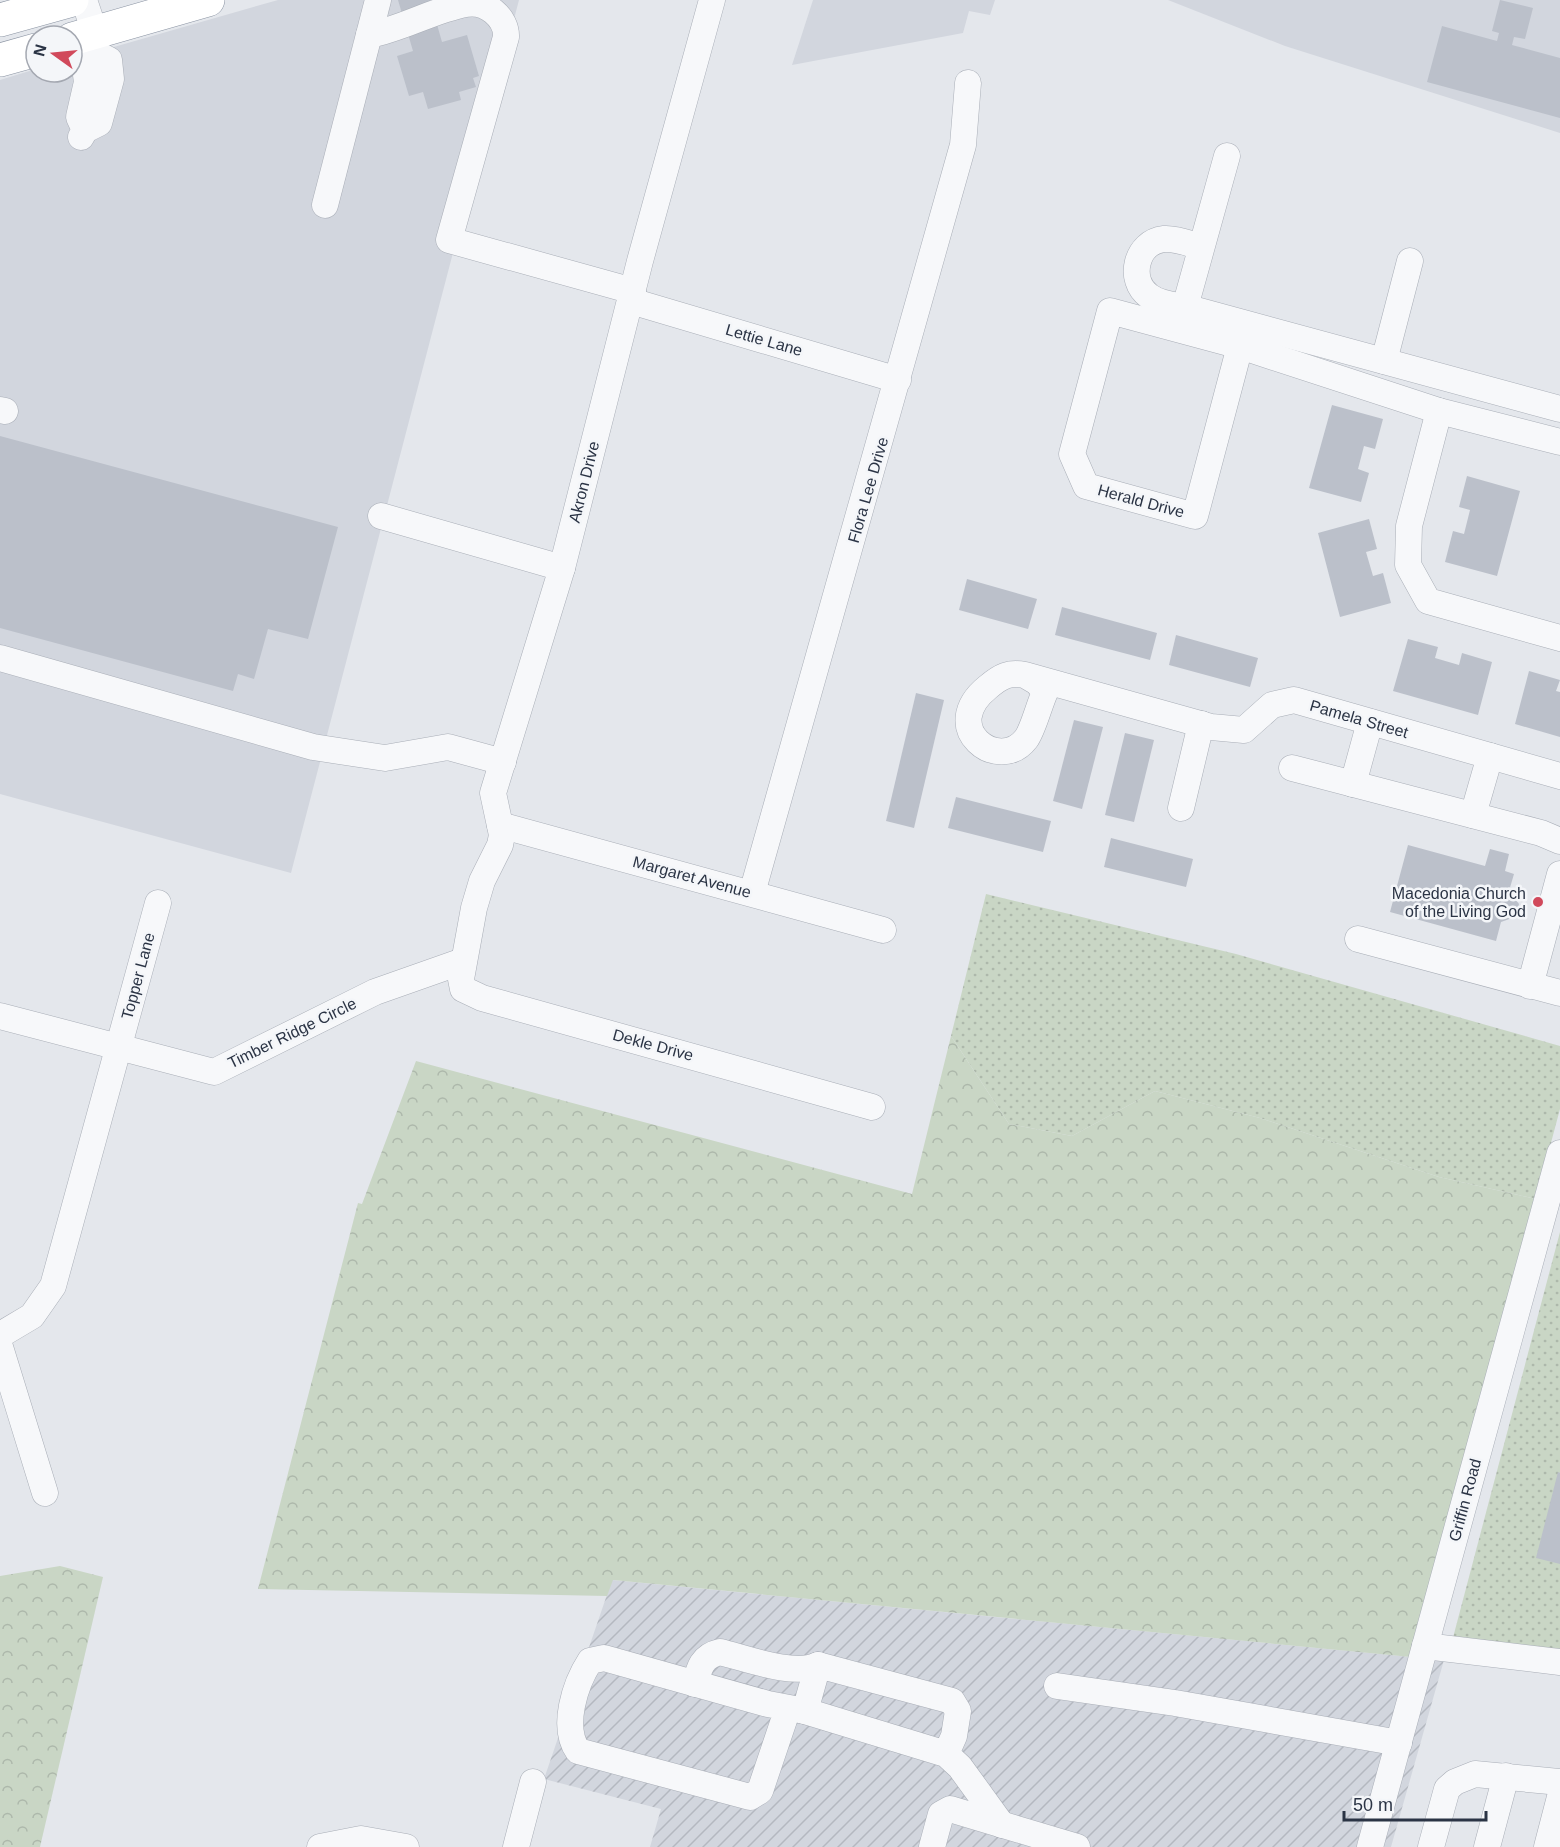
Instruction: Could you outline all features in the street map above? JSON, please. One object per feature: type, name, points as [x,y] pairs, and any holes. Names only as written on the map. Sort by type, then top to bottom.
[{"type":"highway","points":[[0,20],[72,0]]},
{"type":"highway","points":[[87,42],[208,0]]},
{"type":"highway","points":[[0,60],[24,53]]},
{"type":"street","points":[[83,134],[99,123],[111,79],[109,60],[87,42],[84,0]]},
{"type":"street","points":[[325,205],[378,0]]},
{"type":"street","name":"Akron Drive","points":[[463,961],[482,880],[500,845],[500,825],[493,793],[562,568],[712,0]]},
{"type":"street","name":"Lettie Lane","points":[[369,35],[465,4],[480,5],[501,17],[506,24],[506,37],[449,240],[898,380]]},
{"type":"street","name":"Flora Lee Drive","points":[[752,893],[963,145],[968,83]]},
{"type":"street","points":[[1185,307],[1227,156]]},
{"type":"street","points":[[1201,247],[1165,239],[1149,245],[1138,260],[1137,278],[1145,293],[1159,302],[1185,307],[1560,409]]},
{"type":"street","points":[[1384,361],[1410,261]]},
{"type":"street","name":"Herald Drive","points":[[1240,346],[1195,516],[1086,486],[1072,454],[1110,311],[1240,346],[1440,411],[1560,442]]},
{"type":"street","points":[[1440,411],[1409,526],[1408,565],[1428,601],[1560,638]]},
{"type":"street","points":[[381,516],[562,568]]},
{"type":"street","points":[[0,658],[313,747],[385,758],[448,747],[503,762]]},
{"type":"street","name":"Pamela Street","points":[[1025,675],[1201,724],[1244,730],[1272,705],[1294,700],[1560,776]]},
{"type":"street","points":[[1353,784],[1370,722]]},
{"type":"street","points":[[1181,808],[1201,724]]},
{"type":"street","points":[[1473,815],[1490,756]]},
{"type":"street","points":[[1292,768],[1473,815],[1557,838],[1560,841]]},
{"type":"street","name":"Margaret Avenue","points":[[500,825],[883,930]]},
{"type":"street","points":[[1530,986],[1560,874]]},
{"type":"street","name":"Topper Lane","points":[[118,1049],[158,903]]},
{"type":"street","points":[[1359,939],[1560,993]]},
{"type":"street","name":"Timber Ridge Circle","points":[[0,1016],[118,1049],[214,1072],[311,1022],[375,993],[463,961]]},
{"type":"street","name":"Dekle Drive","points":[[463,961],[463,989],[482,999],[872,1107]]},
{"type":"street","points":[[0,1335],[32,1316],[52,1286],[118,1049]]},
{"type":"street","name":"Griffin Road","points":[[1370,1847],[1560,1153]]},
{"type":"street","points":[[0,1347],[45,1493]]},
{"type":"street","points":[[1425,1646],[1560,1662]]},
{"type":"street","points":[[695,1684],[700,1664],[710,1654],[720,1652],[788,1668],[810,1669],[818,1665],[952,1701],[958,1711],[954,1736],[946,1754]]},
{"type":"street","points":[[818,1665],[797,1710],[760,1791],[750,1797],[592,1756],[578,1751],[572,1742],[569,1725],[583,1672],[590,1661],[604,1658],[797,1710],[946,1754],[960,1767],[1002,1825]]},
{"type":"street","points":[[1057,1686],[1334,1730],[1399,1743]]},
{"type":"street","points":[[1431,1847],[1447,1789],[1455,1782],[1475,1774],[1560,1782]]},
{"type":"street","points":[[1487,1847],[1506,1776]]},
{"type":"street","points":[[516,1847],[533,1782]]},
{"type":"street","points":[[1547,1847],[1560,1797]]},
{"type":"street","points":[[932,1847],[941,1814],[950,1809],[1077,1847]]},
{"type":"street","points":[[320,1847],[361,1839],[406,1847]]},
{"type":"shaded area","points":[[278,0],[519,0],[291,873],[0,794],[0,80],[24,73],[24,84],[84,84],[84,56]]},
{"type":"shaded area","points":[[813,0],[995,0],[990,15],[969,11],[963,33],[792,65]]},
{"type":"shaded area","points":[[1168,0],[1560,0],[1560,133],[1285,46]]},
{"type":"shaded area","points":[[612,1580],[1411,1657],[1359,1847],[650,1847],[661,1809],[544,1779]]},
{"type":"shaded area","points":[[1433,1659],[1444,1660],[1391,1847],[1381,1847]]},
{"type":"green space","points":[[986,894],[1236,954],[1560,1046],[1560,1109],[1536,1199],[1439,1177],[1260,1118],[1155,1091],[1072,1136],[1009,1124],[951,1036]]},
{"type":"green space","points":[[951,1036],[1009,1124],[1072,1136],[1155,1091],[1260,1118],[1439,1177],[1536,1199],[1411,1657],[613,1580],[607,1596],[258,1589],[358,1203],[362,1204],[416,1061],[912,1194]]},
{"type":"green space","points":[[1560,1232],[1560,1660],[1450,1649]]},
{"type":"green space","points":[[60,1566],[103,1577],[40,1847],[0,1847],[0,1576]]},
{"type":"building","points":[[398,0],[430,0],[442,42],[467,35],[479,76],[473,78],[476,87],[459,92],[461,100],[428,109],[423,92],[409,96],[397,56],[413,51]]},
{"type":"building","points":[[1500,0],[1533,8],[1525,39],[1514,37],[1512,45],[1560,58],[1560,118],[1427,82],[1442,26],[1497,41],[1499,33],[1492,31]]},
{"type":"building","points":[[1332,405],[1383,419],[1375,449],[1364,446],[1358,469],[1369,473],[1361,502],[1309,488]]},
{"type":"building","points":[[0,436],[338,527],[308,639],[268,629],[254,679],[238,674],[233,691],[0,628]]},
{"type":"building","points":[[1467,476],[1520,491],[1497,576],[1445,562],[1453,531],[1464,534],[1470,510],[1459,507]]},
{"type":"building","points":[[1369,519],[1377,549],[1366,552],[1373,576],[1383,573],[1391,603],[1340,617],[1318,533]]},
{"type":"building","points":[[967,579],[1037,599],[1028,629],[959,610]]},
{"type":"building","points":[[1062,607],[1157,633],[1150,660],[1055,635]]},
{"type":"building","points":[[1176,635],[1258,658],[1250,687],[1169,665]]},
{"type":"building","points":[[1408,639],[1438,647],[1435,658],[1459,665],[1462,653],[1492,662],[1478,715],[1393,691]]},
{"type":"building","points":[[1529,671],[1560,680],[1556,691],[1560,692],[1560,737],[1515,724]]},
{"type":"building","points":[[916,693],[944,700],[914,828],[886,821]]},
{"type":"building","points":[[1074,720],[1103,727],[1082,809],[1053,801]]},
{"type":"building","points":[[1125,733],[1154,740],[1134,822],[1105,815]]},
{"type":"building","points":[[956,797],[1051,821],[1043,852],[948,828]]},
{"type":"building","points":[[1111,838],[1193,859],[1186,887],[1104,867]]},
{"type":"building","points":[[1408,845],[1485,866],[1490,849],[1509,854],[1505,871],[1514,874],[1509,891],[1519,904],[1515,917],[1501,922],[1496,941],[1390,912]]},
{"type":"building","points":[[1558,1472],[1560,1473],[1560,1564],[1536,1558]]},
{"type":"place","name":"Macedonia Church of the Living God","points":[[1538,902]]}]
